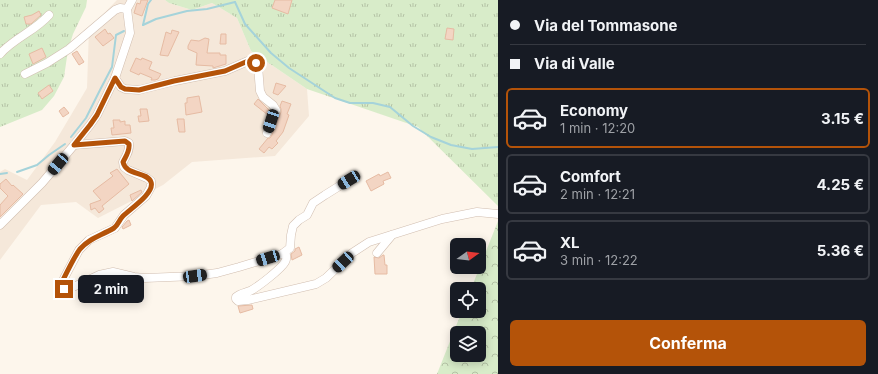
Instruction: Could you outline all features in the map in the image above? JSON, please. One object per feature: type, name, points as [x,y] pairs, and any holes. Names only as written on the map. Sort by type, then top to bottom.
[{"type":"street","points":[[0,225],[42,183],[97,115],[115,78],[130,33],[127,8],[132,0]]},
{"type":"street","points":[[25,74],[47,63],[69,49],[115,10],[127,8]]},
{"type":"street","points":[[0,54],[5,48],[44,22],[49,15]]},
{"type":"street","points":[[115,78],[121,87],[125,89],[139,90],[174,81],[225,71],[248,61],[256,63],[258,66],[260,91],[263,97],[273,104],[276,110],[267,133]]},
{"type":"street","points":[[74,145],[125,141],[129,144],[129,147],[123,162],[124,166],[128,170],[151,181],[151,187],[146,196],[124,215],[115,228],[90,240],[79,250],[61,284],[62,288],[64,289],[69,289],[99,275],[113,272],[134,278],[195,276],[217,273],[282,254],[290,248],[293,226],[307,215],[313,203],[349,180]]},
{"type":"street","points":[[282,254],[286,255],[286,258],[281,267],[255,288],[236,296],[236,299],[248,300],[316,284],[326,278],[352,253],[369,242],[442,219],[477,212],[498,214]]},
{"type":"street","points":[[377,252],[392,235]]},
{"type":"shaded area","points":[[117,0],[165,0],[169,3],[192,10],[212,3],[237,18],[251,51],[307,89],[309,116],[275,156],[192,162],[163,185],[98,218],[76,202],[41,205],[0,260],[0,172],[5,169],[27,180],[55,142],[87,88],[89,29]]},
{"type":"green space","points":[[0,0],[87,0],[86,7],[73,34],[68,50],[64,77],[54,96],[42,110],[0,127]]},
{"type":"green space","points":[[165,0],[498,0],[498,206],[418,127],[307,89],[251,51],[237,18],[212,3],[192,10],[169,3]]},
{"type":"green space","points":[[498,221],[498,374],[437,374],[450,341],[450,362],[486,362],[486,326],[456,326],[459,318],[486,318],[486,282],[474,282],[477,274],[486,274],[486,251]]},
{"type":"building","points":[[141,0],[148,0],[142,16],[134,13],[137,3],[140,4]]},
{"type":"building","points":[[275,0],[292,0],[288,14],[272,8]]},
{"type":"building","points":[[39,11],[41,15],[31,24],[26,24],[24,17]]},
{"type":"building","points":[[447,28],[454,29],[453,40],[445,39]]},
{"type":"building","points":[[105,29],[108,34],[110,33],[114,38],[103,46],[95,37]]},
{"type":"building","points":[[172,30],[179,32],[168,56],[160,55],[166,32],[171,34]]},
{"type":"building","points":[[221,34],[226,34],[226,44],[220,44]]},
{"type":"building","points":[[205,38],[209,39],[207,53],[220,53],[220,55],[226,55],[226,64],[213,68],[213,66],[196,65],[197,53],[188,49],[188,46],[191,40],[199,41]]},
{"type":"building","points":[[42,48],[46,57],[33,64],[29,54]]},
{"type":"building","points":[[77,51],[84,62],[79,65],[72,54]]},
{"type":"building","points":[[136,58],[141,60],[142,58],[152,62],[149,69],[161,74],[158,79],[151,80],[152,78],[130,71]]},
{"type":"building","points":[[276,83],[286,86],[278,95],[273,93]]},
{"type":"building","points":[[49,85],[53,91],[42,99],[38,93]]},
{"type":"building","points":[[199,96],[202,112],[186,115],[185,103],[187,103],[187,98]]},
{"type":"building","points":[[258,99],[270,111],[268,115],[254,104]]},
{"type":"building","points":[[282,101],[291,104],[287,114],[289,115],[283,132],[276,141],[278,143],[272,149],[269,147],[264,153],[259,149],[272,135],[281,112],[280,106]]},
{"type":"building","points":[[64,107],[69,113],[63,117],[59,111]]},
{"type":"building","points":[[140,109],[147,109],[149,121],[139,122],[138,116],[141,116]]},
{"type":"building","points":[[177,119],[184,119],[185,132],[179,132]]},
{"type":"building","points":[[113,120],[120,120],[120,122],[125,121],[125,125],[130,125],[131,133],[112,135],[111,128],[114,128]]},
{"type":"building","points":[[117,169],[129,184],[102,206],[104,209],[99,213],[95,208],[91,210],[90,204],[101,200],[93,191],[113,176],[110,173]]},
{"type":"building","points":[[388,172],[391,178],[383,181],[384,184],[371,191],[366,181],[379,174],[380,176]]},
{"type":"building","points":[[6,179],[12,186],[13,185],[23,194],[0,217],[0,205],[8,196],[0,188],[0,184]]},
{"type":"building","points":[[141,190],[142,192],[132,201],[130,195]]},
{"type":"building","points":[[129,220],[131,225],[123,229],[122,227]]},
{"type":"building","points":[[299,247],[302,255],[292,260],[291,254]]},
{"type":"building","points":[[383,255],[385,265],[387,265],[387,274],[375,274],[374,257],[379,258]]},
{"type":"building","points":[[252,305],[253,309],[240,313],[238,306]]},
{"type":"waterway","points":[[143,25],[148,4],[151,0]]},
{"type":"waterway","points":[[235,2],[245,24],[271,53],[289,68],[335,98],[350,103],[373,103],[390,107],[413,126],[431,137],[451,145],[472,149],[498,147]]},
{"type":"waterway","points":[[143,25],[156,19],[187,11],[207,9],[235,2]]},
{"type":"waterway","points":[[71,137],[86,118],[112,67],[116,35],[124,31]]},
{"type":"waterway","points":[[17,172],[37,165],[65,144]]},
{"type":"waterway","points":[[0,174],[7,173]]},
{"type":"route","points":[[64,289],[62,288],[61,284],[79,250],[90,240],[115,228],[124,215],[146,196],[151,187],[151,181],[128,170],[124,166],[123,162],[129,147],[129,144],[125,141],[74,145],[97,115],[115,78],[121,87],[125,89],[139,90],[174,81],[225,71],[248,61],[256,63]]}]
